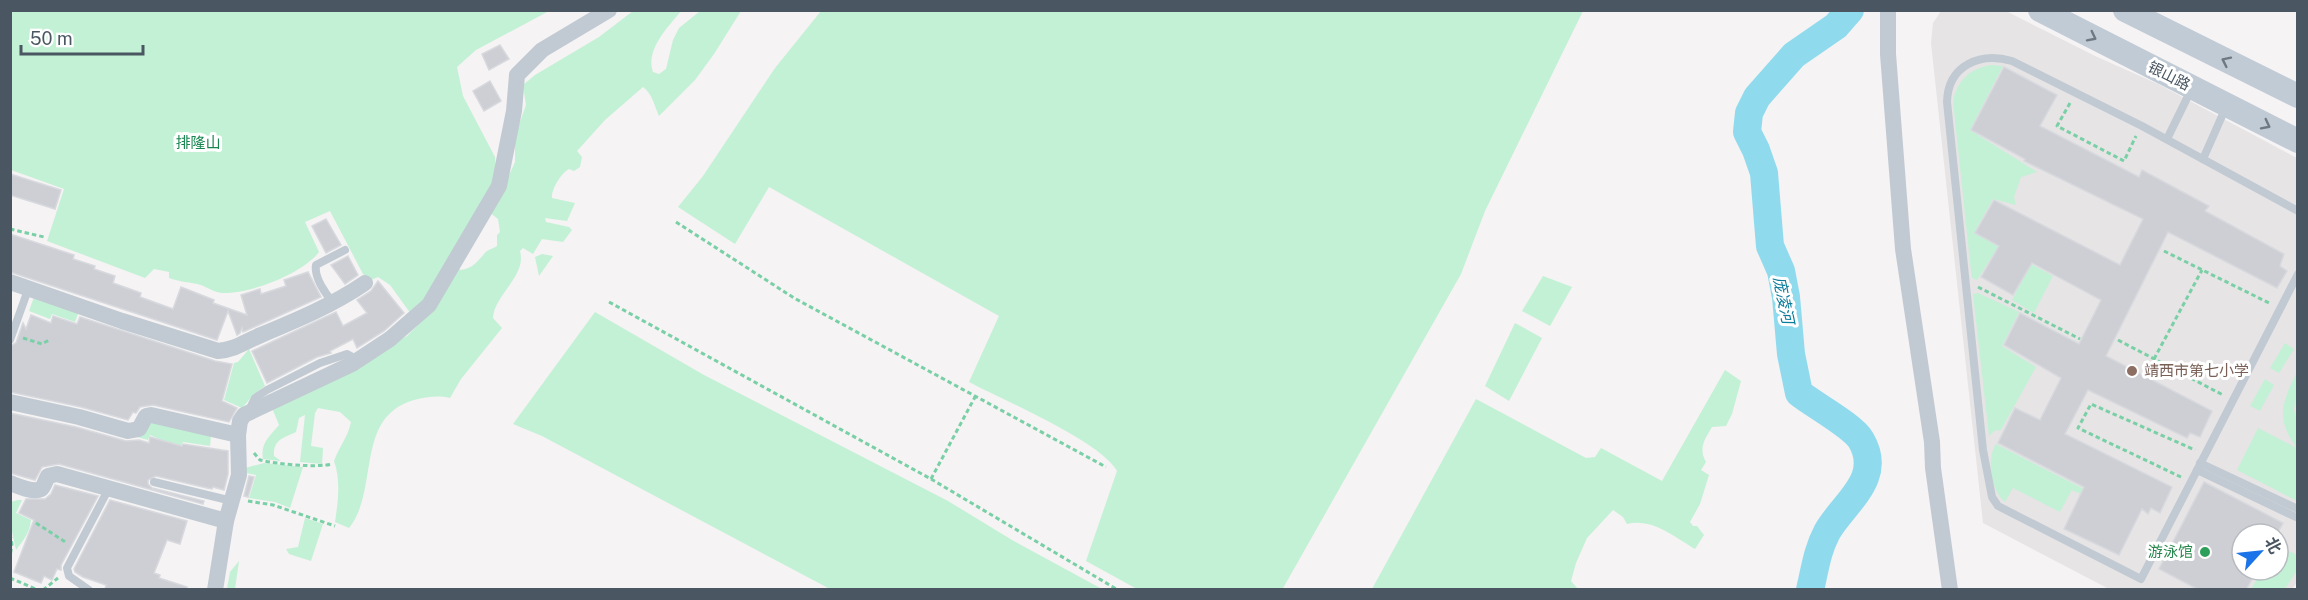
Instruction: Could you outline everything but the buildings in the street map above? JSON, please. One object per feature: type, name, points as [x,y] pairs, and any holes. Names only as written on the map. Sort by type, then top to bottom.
[{"type":"main road","name":"银山路","points":[[2040,10],[2298,141]]},
{"type":"main road","points":[[2125,10],[2298,96]]},
{"type":"street","points":[[215,590],[226,521],[239,475],[240,421],[248,412],[358,360],[390,339],[429,306],[475,230],[501,178],[514,111],[517,75],[542,50],[609,10]]},
{"type":"street","points":[[1888,10],[1888,54],[1903,249],[1932,442],[1933,468],[1950,590]]},
{"type":"street","points":[[10,282],[218,351],[234,350],[260,335],[333,303],[365,283]]},
{"type":"street","points":[[10,402],[79,417],[128,431],[139,429],[147,416],[151,415],[238,440]]},
{"type":"street","points":[[10,483],[24,488],[41,489],[48,476],[52,474],[226,521]]},
{"type":"lane","points":[[2298,211],[2167,139],[2012,60],[1986,57],[1965,65],[1951,83],[1947,92],[1947,102],[1983,450],[1992,497],[1998,506],[2141,579],[2298,274]]},
{"type":"lane","points":[[2167,139],[2192,87]]},
{"type":"lane","points":[[2203,159],[2227,105]]},
{"type":"lane","points":[[333,303],[319,281],[315,271],[316,265],[345,250]]},
{"type":"lane","points":[[11,338],[29,287]]},
{"type":"lane","points":[[2198,466],[2298,509]]},
{"type":"lane","points":[[2198,466],[2298,518]]},
{"type":"lane","points":[[154,482],[232,501]]},
{"type":"lane","points":[[89,590],[69,576],[67,568],[109,488]]},
{"type":"path","points":[[2075,93],[2057,126],[2124,161],[2142,126]]},
{"type":"path","points":[[676,222],[794,298],[1106,467]]},
{"type":"path","points":[[10,229],[44,237]]},
{"type":"path","points":[[2164,251],[2279,309]]},
{"type":"path","points":[[2154,359],[2202,270]]},
{"type":"path","points":[[1967,285],[1982,289],[2080,339]]},
{"type":"path","points":[[609,302],[931,479],[1118,590]]},
{"type":"path","points":[[11,338],[42,344],[49,340]]},
{"type":"path","points":[[2118,340],[2234,399]]},
{"type":"path","points":[[931,479],[975,397]]},
{"type":"path","points":[[2190,483],[2078,428],[2091,404],[2205,454]]},
{"type":"path","points":[[238,440],[253,451],[260,460],[332,464]]},
{"type":"path","points":[[232,501],[255,501],[273,505],[335,526]]},
{"type":"path","points":[[36,523],[66,543],[78,544]]},
{"type":"path","points":[[10,534],[12,550],[10,557]]},
{"type":"path","points":[[43,590],[52,585],[67,568]]},
{"type":"path","points":[[10,578],[38,590]]},
{"type":"shaded area","name":"靖西市第七小学","points":[[1941,11],[2006,11],[2095,56],[2158,84],[2297,158],[2298,581],[2292,589],[2109,589],[1983,523],[1931,43],[1933,23]]},
{"type":"green space","name":"排隆山","points":[[10,11],[549,11],[476,50],[457,67],[463,96],[495,157],[496,178],[428,298],[411,314],[390,285],[378,277],[371,280],[363,274],[330,211],[305,222],[319,252],[311,260],[301,268],[275,281],[234,292],[214,291],[201,285],[169,278],[169,272],[154,269],[145,278],[47,241],[64,189],[11,170]]},
{"type":"green space","points":[[633,11],[681,11],[659,39],[652,55],[653,72],[659,74],[666,69],[673,40],[679,28],[700,11],[741,11],[695,80],[659,116],[651,97],[643,87],[605,120],[577,151],[582,157],[580,167],[574,171],[569,169],[563,174],[552,195],[552,198],[575,203],[567,221],[545,218],[546,222],[569,227],[572,230],[563,242],[542,239],[533,254],[523,248],[520,251],[519,269],[499,301],[493,318],[502,328],[461,379],[450,398],[432,397],[414,400],[395,409],[383,422],[375,438],[364,494],[358,512],[349,528],[335,522],[338,484],[334,461],[351,422],[340,412],[318,408],[315,413],[311,446],[323,448],[322,464],[300,462],[305,415],[299,418],[296,432],[280,440],[275,446],[274,456],[281,461],[263,459],[264,444],[279,425],[272,408],[407,336],[424,319],[459,269],[472,266],[486,252],[497,246],[497,235],[500,232],[498,219],[489,212],[503,189],[515,162],[515,136],[526,105],[523,85],[535,75],[599,37]]},
{"type":"green space","points":[[821,11],[1583,11],[1485,211],[1461,274],[1282,590],[1137,589],[1086,561],[1117,471],[1107,459],[1072,434],[969,382],[999,316],[769,187],[735,244],[678,207],[703,176],[775,68]]},
{"type":"green space","points":[[1991,65],[2003,66],[1970,130],[2037,172],[2021,177],[2014,197],[2016,205],[1993,199],[1974,233],[2053,276],[2034,313],[2012,300],[2024,277],[1991,258],[1977,280],[1972,278],[1953,101],[1961,81],[1976,69]]},
{"type":"green space","points":[[542,254],[553,256],[539,276],[535,257]]},
{"type":"green space","points":[[1543,276],[1572,287],[1550,326],[1522,311]]},
{"type":"green space","points":[[1978,293],[2019,312],[2002,346],[2036,367],[2001,430],[1994,431],[1989,436],[1973,294]]},
{"type":"green space","points":[[34,297],[79,311],[75,322],[52,314],[50,319],[29,311]]},
{"type":"green space","points":[[595,312],[704,375],[948,501],[1012,540],[1102,589],[830,589],[542,436],[513,424]]},
{"type":"green space","points":[[1515,323],[1542,338],[1509,401],[1485,386]]},
{"type":"green space","points":[[2285,343],[2294,349],[2279,373],[2270,368]]},
{"type":"green space","points":[[249,349],[265,386],[254,394],[242,408],[224,400],[234,363],[238,362]]},
{"type":"green space","points":[[1725,370],[1741,381],[1732,414],[1726,426],[1712,427],[1703,444],[1706,462],[1701,470],[1709,475],[1700,504],[1690,522],[1693,526],[1697,526],[1704,535],[1695,549],[1654,526],[1627,524],[1623,517],[1613,510],[1587,538],[1571,581],[1578,589],[1372,589],[1476,399],[1586,458],[1595,457],[1601,448],[1662,481]]},
{"type":"green space","points":[[2297,372],[2294,409],[2298,427],[2297,501],[2237,470],[2258,428],[2297,448],[2286,428],[2283,410]]},
{"type":"green space","points":[[2265,379],[2274,385],[2260,411],[2250,406]]},
{"type":"green space","points":[[148,417],[211,436],[210,446],[183,442],[180,448],[150,435],[148,440],[134,436]]},
{"type":"green space","points":[[1996,444],[2088,491],[2085,496],[2072,490],[2060,512],[2013,488],[2005,502],[1993,483],[1991,458]]},
{"type":"green space","points":[[264,463],[303,467],[290,508],[275,502],[249,498],[256,475],[246,473],[245,468]]},
{"type":"green space","points":[[22,500],[16,513],[31,520],[24,540],[16,550],[11,527],[10,502]]},
{"type":"green space","points":[[305,518],[323,524],[311,561],[289,554],[286,549],[298,547]]},
{"type":"green space","points":[[2290,552],[2297,555],[2297,570],[2290,581]]},
{"type":"green space","points":[[239,561],[235,589],[227,589],[230,572]]},
{"type":"green space","points":[[2255,582],[2289,582],[2285,589],[2251,589]]},
{"type":"waterway","name":"庞凌河","points":[[1810,590],[1827,532],[1865,479],[1868,467],[1867,454],[1857,434],[1799,393],[1791,354],[1786,297],[1781,271],[1770,246],[1764,173],[1747,132],[1749,113],[1757,97],[1794,55],[1836,26],[1850,10]]},
{"type":"place","name":"靖西市第七小学","points":[[2132,371]]},
{"type":"place","name":"游泳馆","points":[[2205,552]]}]
